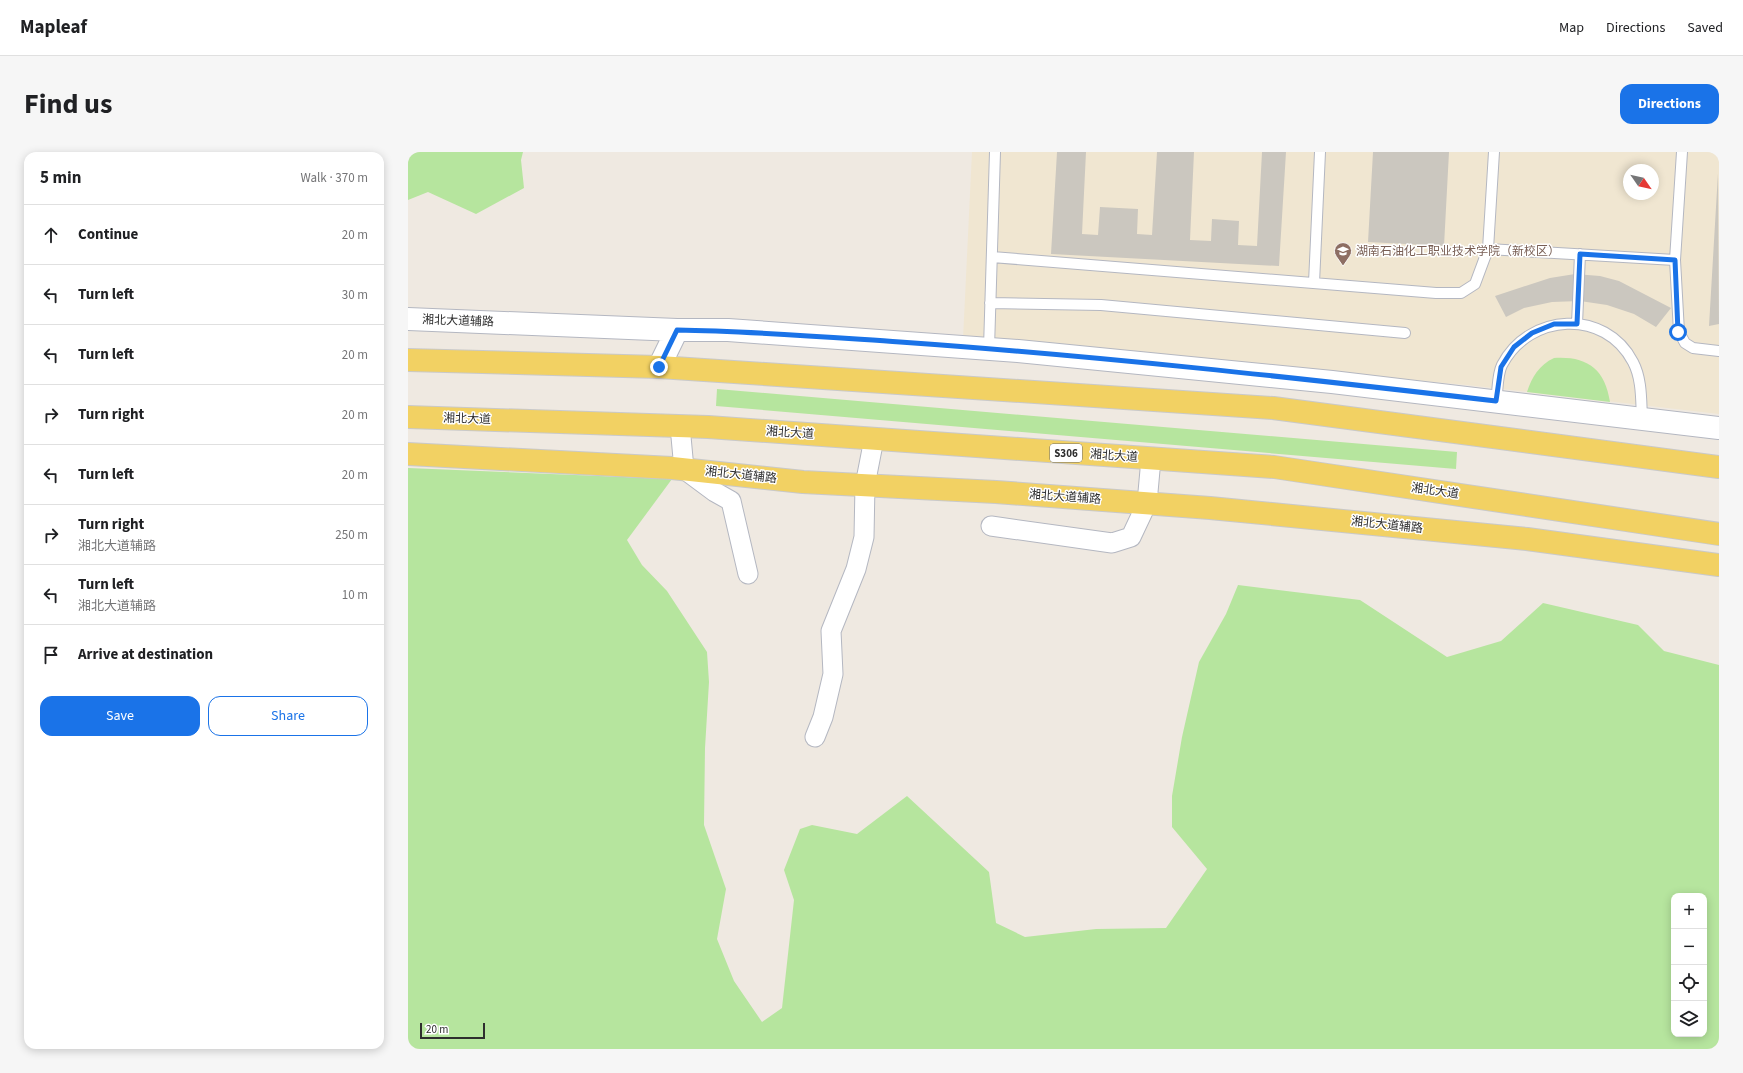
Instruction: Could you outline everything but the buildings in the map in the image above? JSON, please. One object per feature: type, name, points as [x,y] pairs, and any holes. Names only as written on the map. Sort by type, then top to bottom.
[{"type":"main road","name":"湘北大道辅路","points":[[408,319],[677,330],[728,330],[989,348],[1332,382],[1719,428]]},
{"type":"main road","points":[[659,367],[677,330]]},
{"type":"main road","points":[[408,360],[659,367],[1273,408],[1719,467]]},
{"type":"main road","name":"湘北大道","points":[[408,417],[680,426],[1274,467],[1719,534]]},
{"type":"main road","name":"湘北大道辅路","points":[[408,454],[684,469],[802,482],[1004,493],[1302,516],[1527,539],[1719,565]]},
{"type":"street","points":[[680,426],[684,469],[709,489],[731,501],[748,574]]},
{"type":"street","points":[[815,737],[823,717],[833,674],[832,631],[856,569],[864,538],[865,485],[874,439]]},
{"type":"street","points":[[991,526],[1112,543],[1131,537],[1147,503],[1151,459]]},
{"type":"lane","points":[[989,348],[995,152]]},
{"type":"lane","points":[[1314,283],[1320,152]]},
{"type":"lane","points":[[992,256],[1436,294],[1461,293],[1475,284],[1488,249],[1494,152]]},
{"type":"lane","points":[[1682,152],[1675,260],[1678,332],[1685,343],[1692,348],[1719,351]]},
{"type":"lane","points":[[1488,249],[1675,260]]},
{"type":"lane","points":[[1577,324],[1580,254]]},
{"type":"lane","points":[[990,303],[1101,304],[1405,333]]},
{"type":"lane","points":[[1496,401],[1501,367],[1514,347],[1532,333],[1554,324],[1577,324],[1600,330],[1619,343],[1633,362],[1640,384],[1642,418]]},
{"type":"shaded area","name":"湖南石油化工职业技术学院（新校区）","points":[[972,152],[1719,152],[1719,414],[1467,385],[963,339]]},
{"type":"green space","points":[[408,152],[523,152],[521,160],[524,188],[476,214],[428,192],[408,200]]},
{"type":"green space","points":[[1554,358],[1576,359],[1592,366],[1604,380],[1610,402],[1527,392],[1531,381],[1540,368]]},
{"type":"green space","points":[[717,389],[1457,452],[1456,469],[716,406]]},
{"type":"green space","points":[[408,468],[672,479],[627,540],[642,565],[667,591],[707,652],[709,682],[705,748],[704,825],[726,889],[717,939],[734,981],[762,1022],[782,1008],[794,900],[784,870],[800,829],[812,825],[857,834],[907,796],[989,872],[996,923],[1025,937],[1096,929],[1166,928],[1207,869],[1172,827],[1172,796],[1182,737],[1199,662],[1226,614],[1238,585],[1360,600],[1447,657],[1501,641],[1543,603],[1638,625],[1664,651],[1719,665],[1719,1049],[408,1049]]},
{"type":"place","name":"湖南石油化工职业技术学院（新校区）","points":[[1343,266]]},
{"type":"route","points":[[659,367],[677,330],[728,330],[1018,351],[1332,382],[1496,401],[1501,367],[1514,347],[1532,333],[1554,324],[1577,324],[1580,254],[1675,260],[1678,332]]}]
